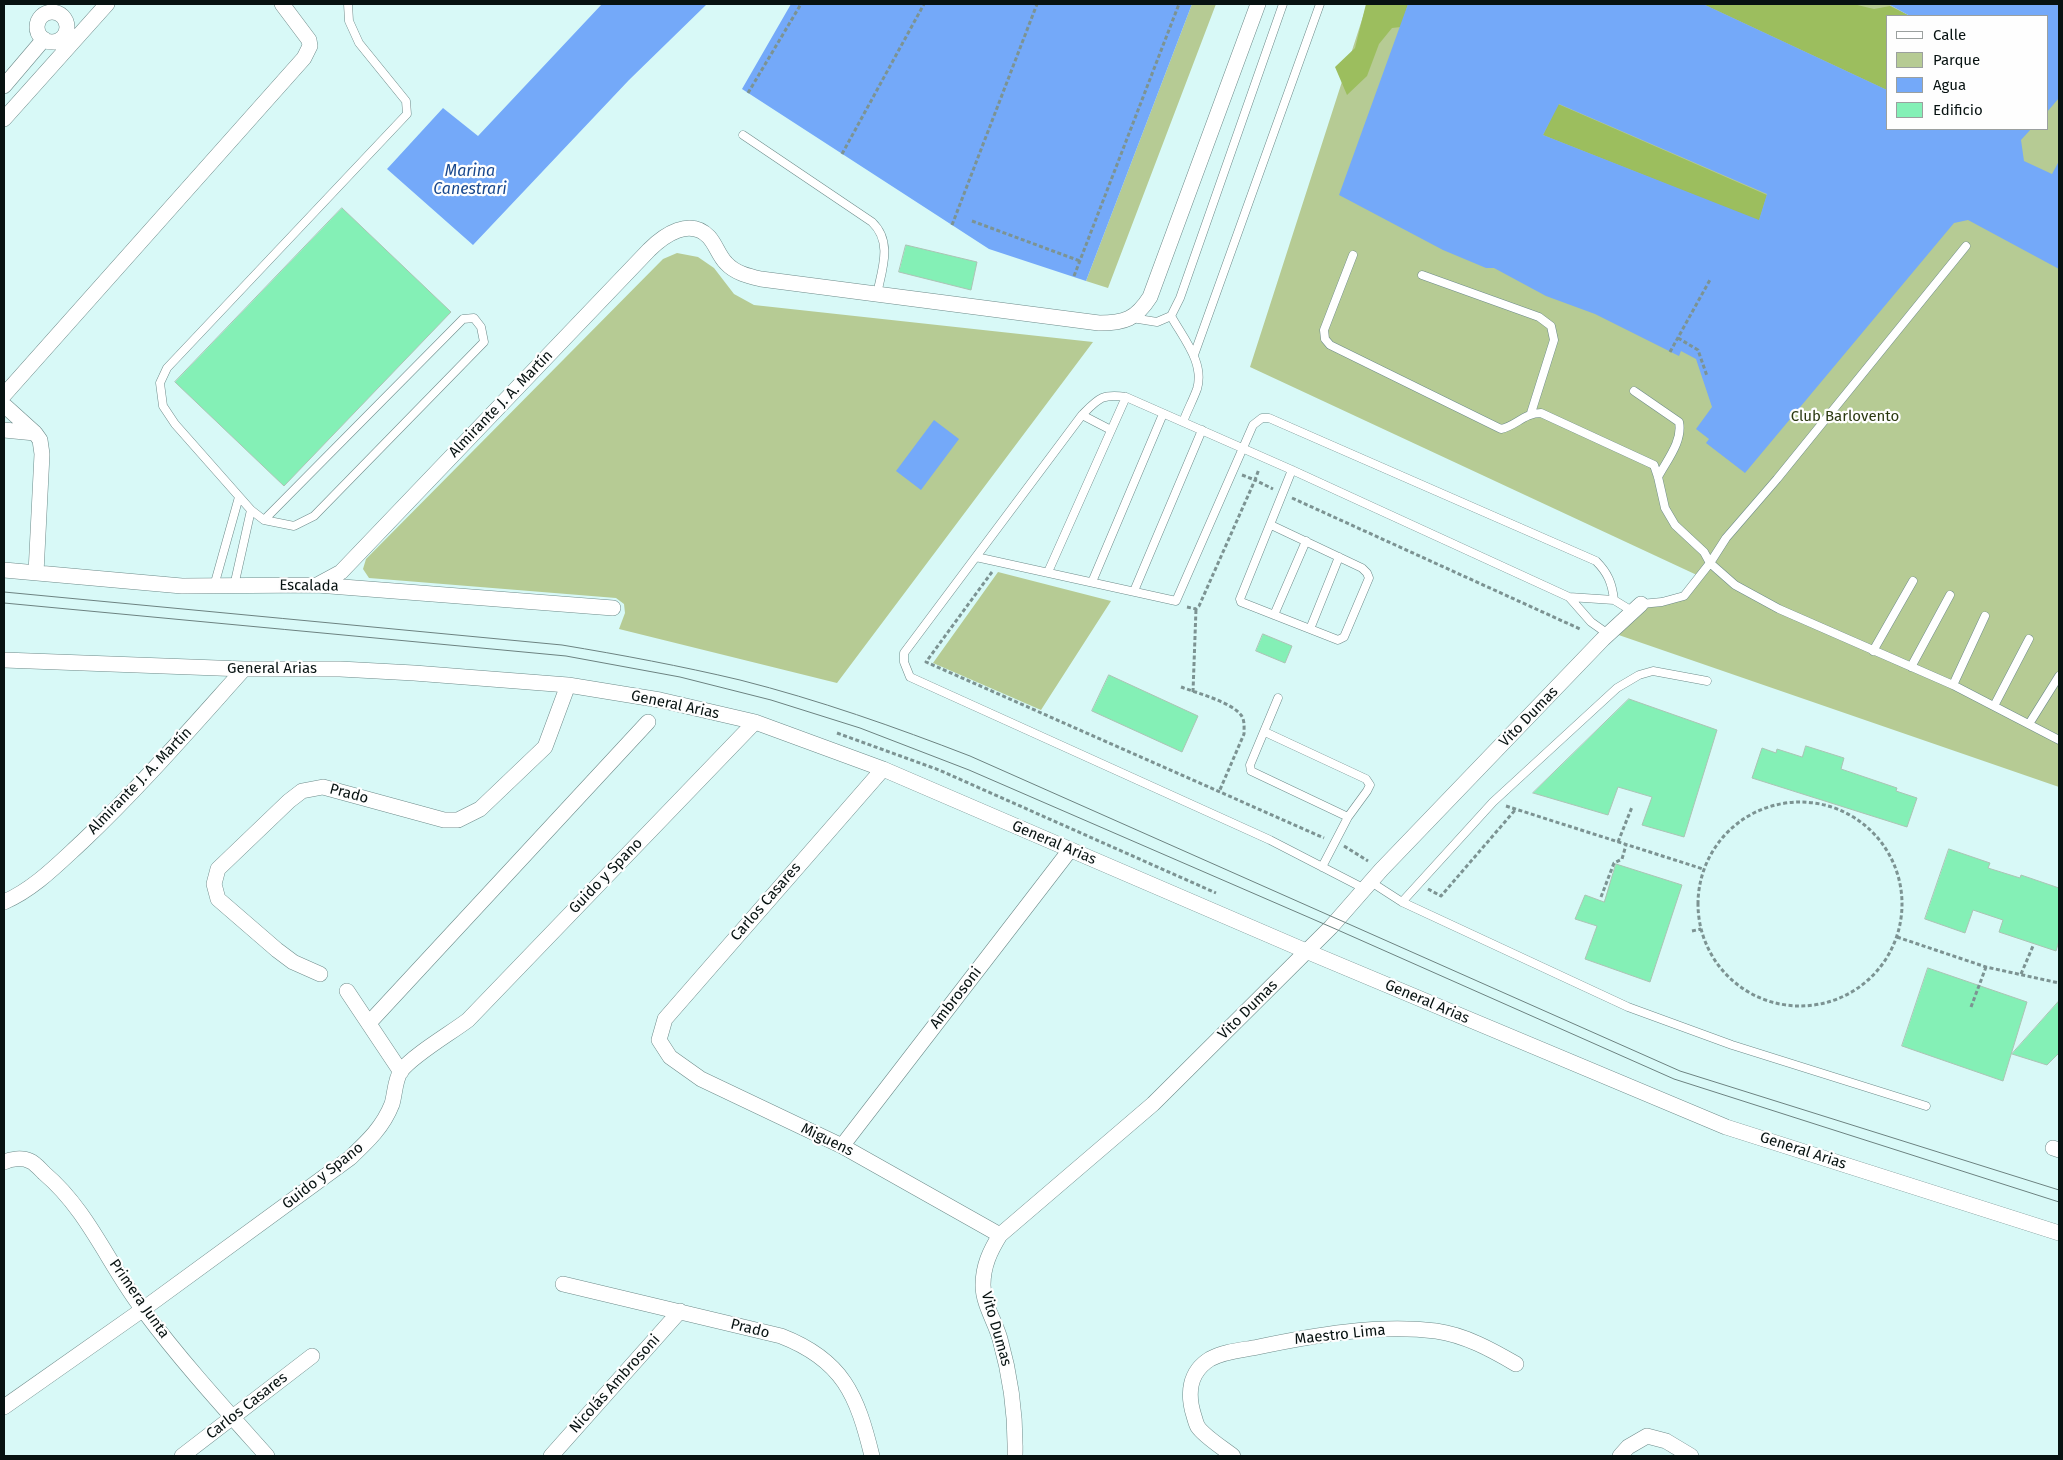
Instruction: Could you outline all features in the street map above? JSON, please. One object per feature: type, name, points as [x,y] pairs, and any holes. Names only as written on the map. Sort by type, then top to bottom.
[{"type":"street","points":[[4,119],[107,4]]},
{"type":"street","points":[[4,395],[304,58],[310,46],[310,40],[282,4]]},
{"type":"street","points":[[877,294],[1099,323],[1117,323],[1132,318],[1143,308],[1150,297],[1258,4]]},
{"type":"street","points":[[4,86],[44,39]]},
{"type":"street","name":"Almirante J. A. Martín","points":[[317,585],[341,572],[660,238],[687,228],[699,230],[709,237],[726,264],[746,276],[877,294]]},
{"type":"street","points":[[4,405],[35,433],[40,440],[42,454],[36,573]]},
{"type":"street","points":[[4,430],[35,433]]},
{"type":"street","name":"Escalada","points":[[4,570],[182,586],[317,585],[613,608]]},
{"type":"street","name":"Vito Dumas","points":[[1015,1456],[1014,1406],[1009,1377],[997,1327],[988,1308],[983,1287],[984,1268],[989,1253],[1000,1235],[1154,1104],[1331,927],[1381,870],[1605,636],[1636,608]]},
{"type":"street","name":"General Arias","points":[[4,660],[244,669],[386,671],[568,685],[660,700],[755,722],[883,770],[1306,951],[1726,1127],[2059,1233]]},
{"type":"street","name":"Almirante J. A. Martín","points":[[4,902],[20,895],[54,868],[128,799],[244,669]]},
{"type":"street","name":"Prado","points":[[320,974],[293,962],[218,899],[214,884],[218,869],[289,800],[302,791],[323,787],[444,820],[458,820],[480,809],[545,748],[568,685]]},
{"type":"street","points":[[369,1023],[648,722]]},
{"type":"street","name":"Guido y Spano","points":[[4,1407],[142,1310],[350,1158],[374,1136],[385,1118],[392,1103],[400,1072],[424,1051],[468,1020],[755,722]]},
{"type":"street","name":"Carlos Casares","points":[[659,1040],[665,1018],[883,770]]},
{"type":"street","name":"Ambrosoni","points":[[842,1146],[1070,850]]},
{"type":"street","points":[[347,991],[400,1072]]},
{"type":"street","name":"Miguens","points":[[659,1040],[670,1057],[701,1080],[842,1146],[1000,1235]]},
{"type":"street","name":"Primera Junta","points":[[4,1162],[12,1159],[29,1160],[54,1182],[88,1224],[142,1310],[232,1418],[267,1456]]},
{"type":"street","name":"Prado","points":[[563,1284],[781,1336],[804,1345],[824,1359],[843,1380],[858,1408],[872,1456]]},
{"type":"street","name":"Nicolás Ambrosoni","points":[[550,1456],[680,1312]]},
{"type":"street","name":"Maestro Lima","points":[[1233,1456],[1198,1426],[1190,1403],[1191,1384],[1198,1369],[1211,1359],[1228,1353],[1305,1338],[1381,1330],[1437,1331],[1466,1339],[1490,1349],[1516,1364]]},
{"type":"street","name":"Carlos Casares","points":[[182,1456],[312,1356]]},
{"type":"street","points":[[1620,1456],[1628,1447],[1647,1436],[1666,1442],[1690,1456]]},
{"type":"lane","points":[[264,520],[463,318],[474,318],[480,327],[484,342],[314,516],[294,526],[264,520],[252,510],[175,424],[163,406],[160,383],[167,368],[407,114],[406,102],[359,43],[348,21],[348,4]]},
{"type":"lane","points":[[1132,318],[1157,322],[1171,316],[1180,298],[1283,4]]},
{"type":"lane","points":[[1194,355],[1320,4]]},
{"type":"lane","points":[[742,135],[879,228],[885,249],[877,294]]},
{"type":"lane","points":[[1926,1106],[1732,1045],[1628,1007],[1368,886],[1322,867],[1270,840],[910,677],[904,662],[904,653],[1082,415],[1100,398],[1112,395],[1126,397],[1202,430],[1568,597],[1614,600],[1636,608],[1684,596],[1710,564],[1736,525],[1777,479],[1966,246]]},
{"type":"lane","points":[[1353,255],[1324,330],[1325,339],[1330,345],[1501,429],[1531,413],[1541,413],[1654,465],[1665,508],[1674,525],[1704,552],[1710,564],[1735,585],[1779,609],[1953,685],[2059,740]]},
{"type":"lane","points":[[1422,276],[1539,317],[1551,326],[1554,340],[1531,413]]},
{"type":"lane","points":[[1171,316],[1194,355],[1199,375],[1197,388],[1183,422]]},
{"type":"lane","points":[[1634,391],[1679,422],[1681,432],[1658,476]]},
{"type":"lane","points":[[1048,572],[1126,397]]},
{"type":"lane","points":[[1092,582],[1163,414]]},
{"type":"lane","points":[[1082,415],[1111,430]]},
{"type":"lane","points":[[976,557],[1176,601],[1253,425],[1262,418],[1268,418],[1596,562],[1606,571],[1612,582],[1614,600]]},
{"type":"lane","points":[[1134,592],[1202,430]]},
{"type":"lane","points":[[1271,525],[1362,568],[1367,573],[1369,578],[1344,637],[1338,640],[1241,602],[1240,599],[1271,525],[1284,494],[1292,470]]},
{"type":"lane","points":[[214,586],[239,497]]},
{"type":"lane","points":[[234,586],[252,510]]},
{"type":"lane","points":[[1274,615],[1306,541]]},
{"type":"lane","points":[[1310,629],[1339,557]]},
{"type":"lane","points":[[1874,651],[1913,581]]},
{"type":"lane","points":[[1911,667],[1950,595]]},
{"type":"lane","points":[[1568,597],[1605,636]]},
{"type":"lane","points":[[1953,685],[1985,616]]},
{"type":"lane","points":[[1994,706],[2028,639]]},
{"type":"lane","points":[[1402,902],[1493,802],[1617,688],[1639,675],[1653,671],[1706,681]]},
{"type":"lane","points":[[2029,724],[2059,676]]},
{"type":"lane","points":[[1278,698],[1250,765],[1251,771],[1348,817]]},
{"type":"lane","points":[[1265,732],[1366,779],[1370,785],[1348,817],[1322,867]]},
{"type":"path","points":[[748,93],[801,4]]},
{"type":"path","points":[[842,154],[924,4]]},
{"type":"path","points":[[952,225],[1037,4]]},
{"type":"path","points":[[1074,276],[1180,4]]},
{"type":"path","points":[[972,220],[1080,261]]},
{"type":"path","points":[[1670,352],[1711,278]]},
{"type":"path","points":[[1678,338],[1698,350],[1707,376]]},
{"type":"path","points":[[1193,692],[1196,609],[1199,606],[1264,458]]},
{"type":"path","points":[[1232,472],[1255,480],[1605,636]]},
{"type":"path","points":[[996,567],[926,662],[1350,849],[1381,870]]},
{"type":"path","points":[[1186,607],[1196,609]]},
{"type":"path","points":[[1181,687],[1230,706],[1242,715],[1245,725],[1244,734],[1219,792]]},
{"type":"path","points":[[1493,802],[1703,869]]},
{"type":"path","points":[[1805,802],[1822,804],[1845,812],[1866,825],[1883,843],[1895,865],[1901,888],[1902,913],[1897,937],[1885,961],[1867,981],[1844,996],[1819,1004],[1792,1006],[1765,1000],[1742,988],[1721,970],[1707,948],[1701,929],[1698,922],[1697,896],[1703,869],[1714,847],[1730,828],[1750,814],[1773,805],[1805,802]]},
{"type":"path","points":[[1618,842],[1632,807]]},
{"type":"path","points":[[1419,883],[1441,896],[1516,809]]},
{"type":"path","points":[[1601,897],[1614,863],[1622,859],[1626,846]]},
{"type":"path","points":[[1692,931],[1701,929]]},
{"type":"path","points":[[1897,937],[1986,967],[2059,983]]},
{"type":"path","points":[[2022,974],[2033,946]]},
{"type":"path","points":[[1971,1007],[1986,967]]},
{"type":"green space","points":[[1192,4],[1216,4],[1108,288],[1086,281]]},
{"type":"green space","points":[[1366,4],[1408,4],[1401,27],[1392,28],[1379,44],[1367,76],[1347,95],[1335,67],[1355,48]]},
{"type":"green space","name":"Club Barlovento","points":[[1367,4],[1888,4],[1908,15],[1886,15],[1886,130],[2048,130],[2048,76],[2059,82],[2059,787],[1610,632],[1641,604],[1684,596],[1699,576],[1250,367]]},
{"type":"green space","points":[[1703,4],[1853,4],[1874,9],[1890,6],[1908,15],[1886,15],[1886,90]]},
{"type":"green space","points":[[1558,104],[1767,195],[1759,221],[1543,135]]},
{"type":"green space","points":[[677,253],[698,257],[714,268],[734,294],[754,305],[1093,342],[837,683],[619,629],[625,613],[624,604],[616,598],[369,578],[363,569],[366,559],[663,259]]},
{"type":"green space","points":[[998,572],[1111,601],[1041,710],[933,663]]},
{"type":"water","name":"Marina Canestrari","points":[[602,4],[707,4],[629,80],[473,245],[387,169],[443,108],[478,136]]},
{"type":"water","points":[[791,4],[1192,4],[1086,281],[989,249],[742,89]]},
{"type":"water","points":[[1408,4],[1703,4],[1886,90],[1886,130],[2030,130],[2021,140],[2024,161],[2052,174],[2059,161],[2059,269],[1968,220],[1954,223],[1745,473],[1706,443],[1709,439],[1696,429],[1712,407],[1696,359],[1681,351],[1679,356],[1595,314],[1546,296],[1494,268],[1486,268],[1443,250],[1339,195]],"holes":[[[1559,104],[1767,194],[1759,220],[1543,135]]]},
{"type":"water","points":[[1888,4],[2059,4],[2059,98],[2048,111],[2048,15],[1908,15]]},
{"type":"water","points":[[934,420],[959,439],[921,490],[896,471]]},
{"type":"building","points":[[342,208],[451,312],[284,486],[175,382]]},
{"type":"building","points":[[906,245],[977,262],[971,290],[899,272]]},
{"type":"building","points":[[1263,634],[1292,646],[1285,663],[1256,651]]},
{"type":"building","points":[[1109,675],[1198,716],[1182,752],[1092,711]]},
{"type":"building","points":[[1629,699],[1717,730],[1684,837],[1642,825],[1652,797],[1618,787],[1608,815],[1533,793]]},
{"type":"building","points":[[1806,746],[1844,758],[1841,769],[1897,788],[1896,791],[1917,798],[1907,827],[1752,778],[1762,748],[1776,753],[1777,749],[1802,757]]},
{"type":"building","points":[[1949,849],[1990,863],[1988,868],[2020,878],[2021,875],[2059,888],[2059,941],[2056,951],[1999,932],[2003,920],[1973,910],[1965,933],[1925,919]]},
{"type":"building","points":[[1616,864],[1682,885],[1650,982],[1585,959],[1597,926],[1575,919],[1585,895],[1604,902]]},
{"type":"building","points":[[1928,968],[2027,1002],[2003,1081],[1902,1046]]},
{"type":"building","points":[[2059,1001],[2059,1053],[2047,1065],[2012,1054]]},
{"type":"tram line","points":[[4,592],[562,645],[696,670],[799,696],[885,724],[970,756],[1680,1071],[2059,1190]]},
{"type":"tram line","points":[[4,603],[566,656],[680,677],[771,700],[860,728],[969,770],[1331,927],[1674,1079],[2059,1202]]}]
